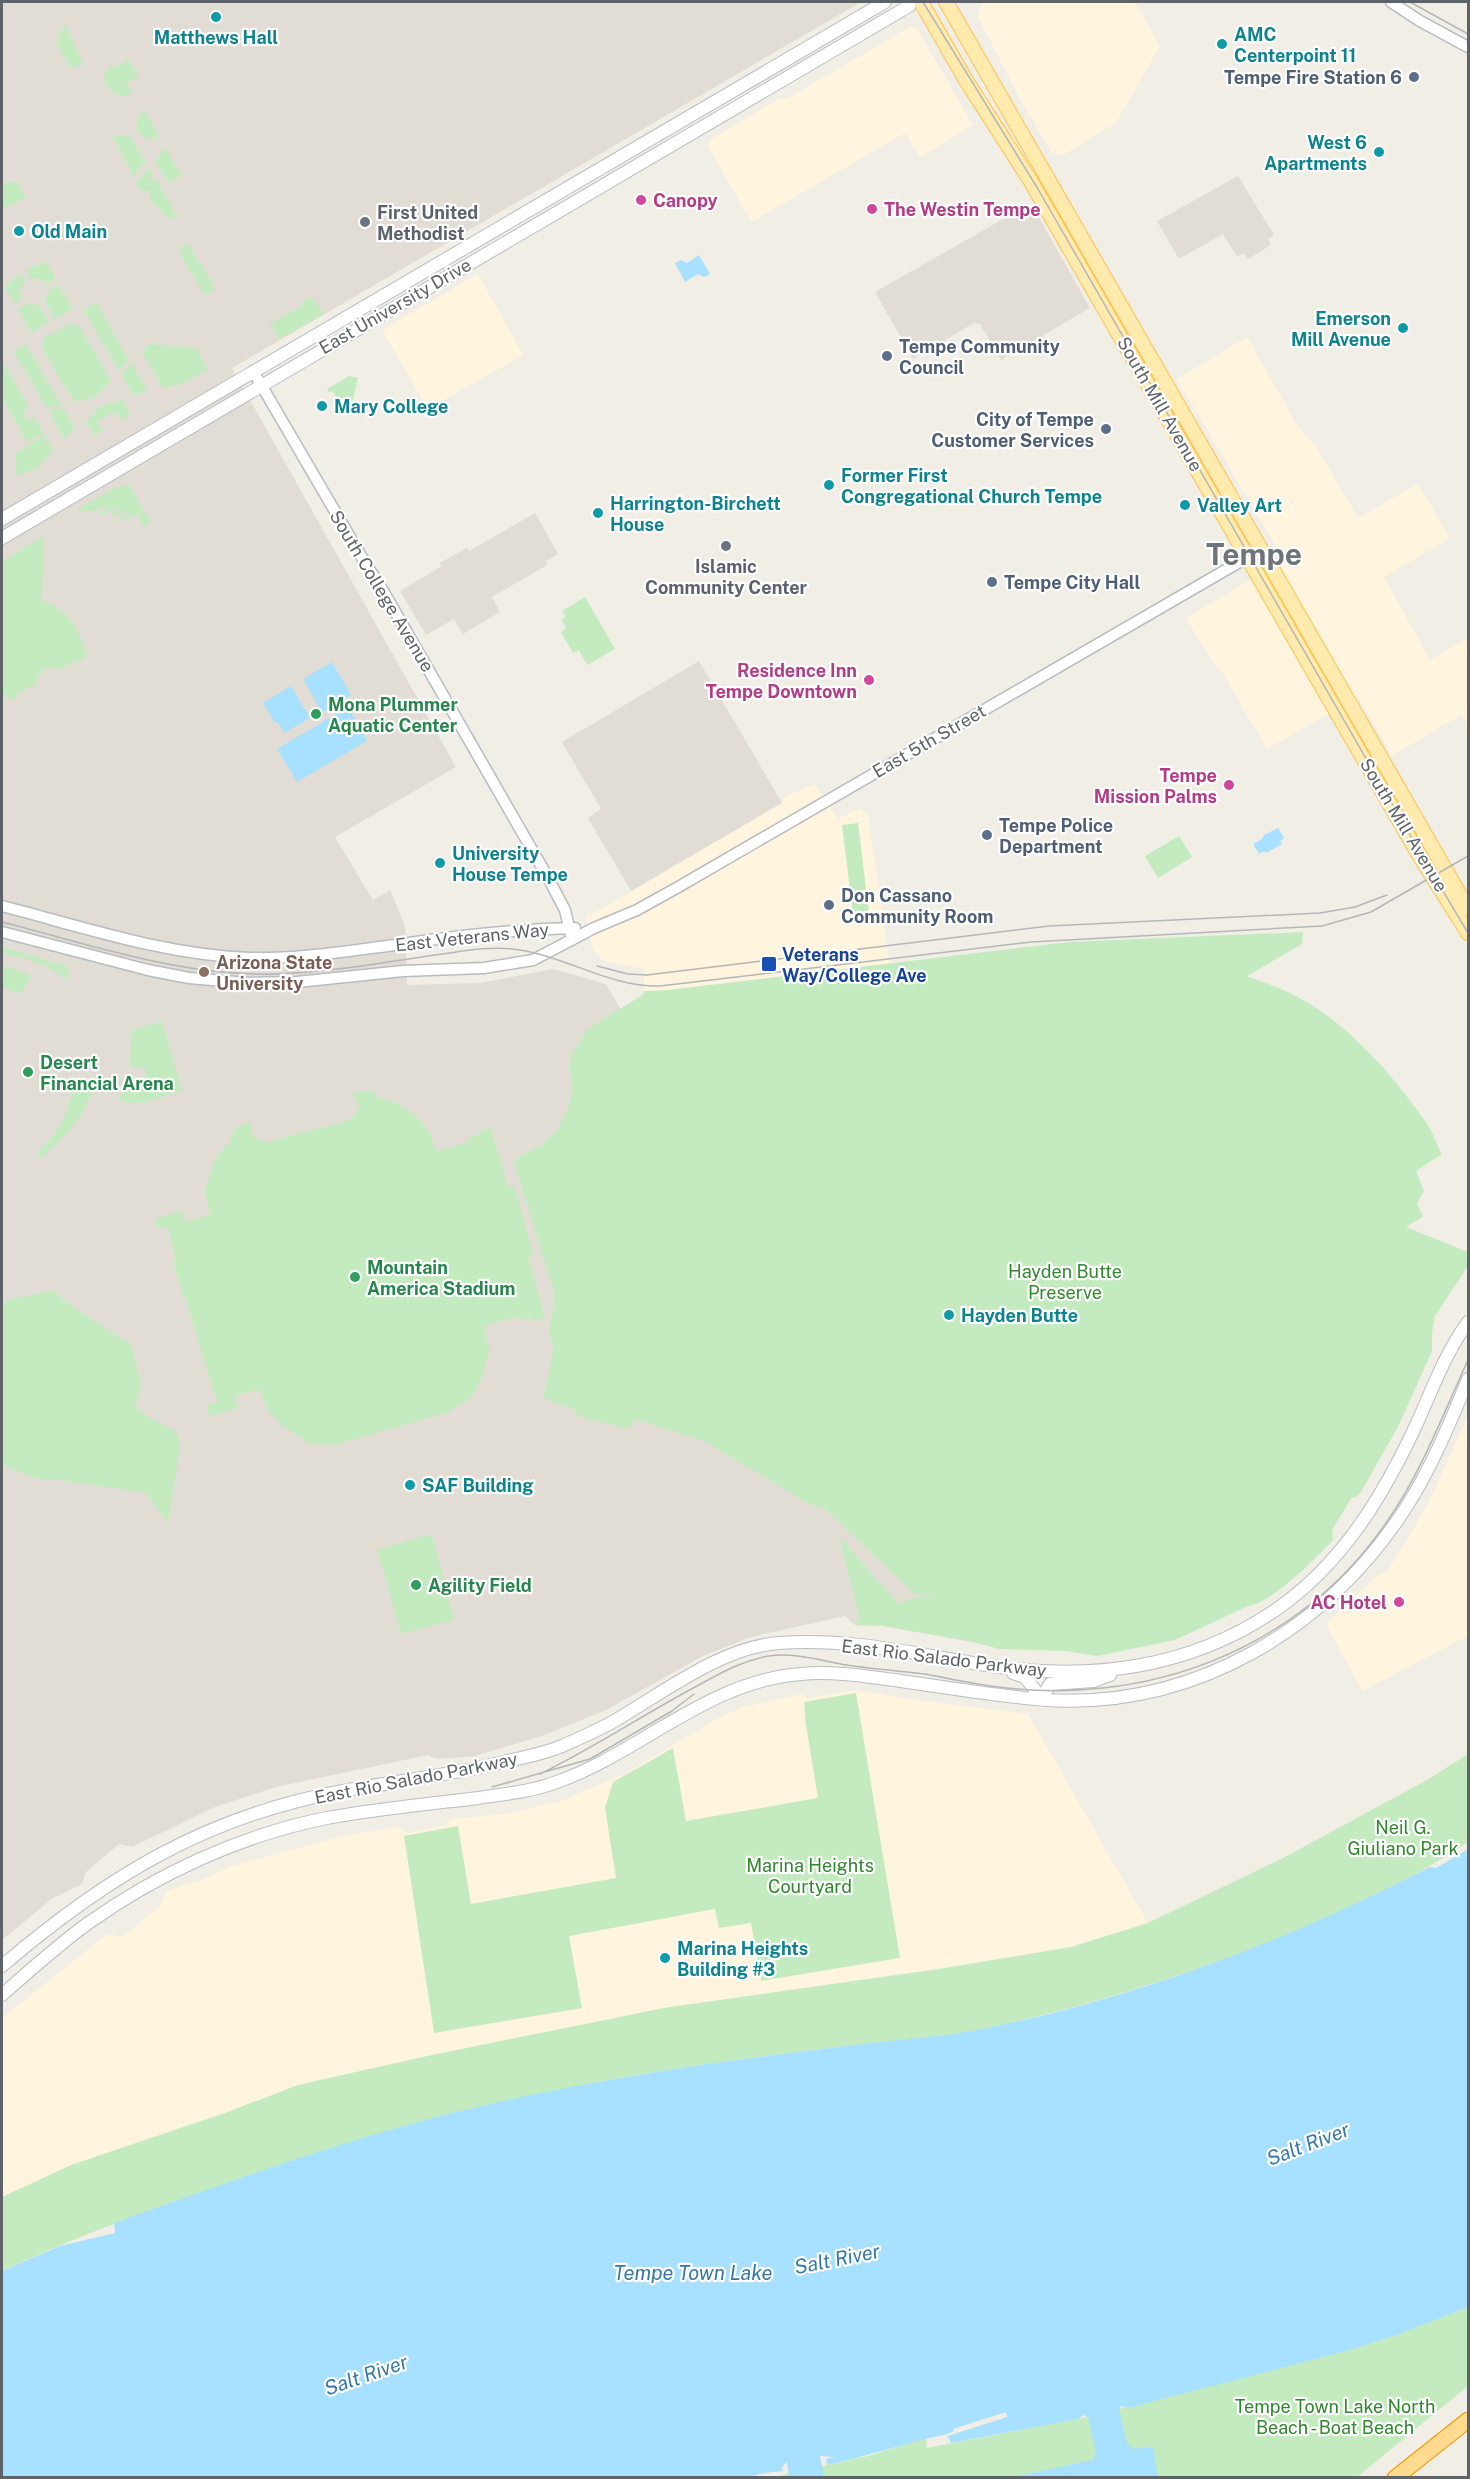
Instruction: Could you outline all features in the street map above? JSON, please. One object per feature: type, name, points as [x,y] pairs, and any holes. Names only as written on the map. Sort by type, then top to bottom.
[{"type":"highway","points":[[1395,2478],[1468,2420]]},
{"type":"main road","name":"East University Drive","points":[[2,519],[885,2]]},
{"type":"main road","name":"East University Drive","points":[[2,538],[909,6],[911,2]]},
{"type":"main road","name":"South Mill Avenue","points":[[921,2],[967,82],[1030,180],[1419,855],[1468,933]]},
{"type":"main road","name":"South Mill Avenue","points":[[946,2],[1468,909]]},
{"type":"main road","points":[[123,448],[132,461]]},
{"type":"main road","points":[[1317,677],[1328,682],[1340,701],[1349,700]]},
{"type":"main road","name":"East Rio Salado Parkway","points":[[2,1966],[36,1936],[95,1892],[139,1865],[195,1836],[283,1804],[345,1791],[454,1774],[559,1747],[613,1722],[707,1666],[742,1651],[778,1642],[843,1642],[993,1666],[1065,1673],[1128,1669],[1191,1653],[1245,1629],[1292,1598],[1337,1555],[1381,1496],[1450,1350],[1468,1322]]},
{"type":"main road","name":"East Rio Salado Parkway","points":[[2,1995],[63,1942],[113,1907],[152,1883],[230,1846],[265,1834],[324,1819],[544,1787],[595,1766],[696,1708],[748,1686],[799,1674],[852,1674],[1042,1699],[1108,1697],[1150,1691],[1194,1679],[1229,1664],[1293,1628],[1356,1574],[1408,1505],[1432,1459],[1468,1379]]},
{"type":"main road","points":[[993,1666],[1025,1677],[1042,1699],[1050,1684],[1094,1681],[1128,1669]]},
{"type":"street","points":[[1391,2],[1468,47]]},
{"type":"street","name":"South College Avenue","points":[[253,371],[364,561],[387,596],[546,874],[560,899],[572,940]]},
{"type":"street","name":"East 5th Street","points":[[594,928],[623,916],[680,886],[1262,549]]},
{"type":"street","name":"East Veterans Way","points":[[2,906],[167,948],[209,955],[251,958],[309,956],[504,930],[594,928]]},
{"type":"street","name":"East Veterans Way","points":[[2,932],[170,974],[247,983],[297,982],[403,971],[500,966],[532,960],[594,928]]},
{"type":"shaded area","name":"Arizona State University","points":[[2,2],[861,2],[232,368],[456,767],[335,837],[373,900],[390,890],[405,926],[407,985],[480,983],[553,969],[606,984],[988,1645],[883,1626],[855,1625],[845,1616],[751,1637],[703,1656],[606,1710],[542,1736],[475,1756],[437,1759],[428,1755],[276,1787],[215,1807],[132,1847],[119,1844],[86,1872],[82,1884],[53,1898],[2,1940]]},
{"type":"shaded area","points":[[982,2],[1135,2],[1160,46],[1116,123],[1063,155],[1052,153],[1019,97],[978,17]]},
{"type":"shaded area","points":[[910,27],[917,29],[973,125],[920,157],[905,133],[751,222],[708,146],[709,141],[778,99],[788,98]]},
{"type":"shaded area","points":[[1238,176],[1274,235],[1268,239],[1271,245],[1248,259],[1244,253],[1237,256],[1223,234],[1179,259],[1157,221]]},
{"type":"shaded area","points":[[1019,210],[1030,210],[1037,214],[1090,308],[1001,360],[980,324],[974,323],[913,359],[875,292]]},
{"type":"shaded area","points":[[478,274],[523,355],[428,409],[382,330]]},
{"type":"shaded area","points":[[1247,337],[1298,427],[1315,445],[1358,518],[1418,484],[1450,538],[1384,577],[1430,660],[1468,638],[1468,726],[1461,715],[1392,756],[1358,697],[1267,749],[1222,672],[1213,663],[1186,618],[1284,560],[1177,379]]},
{"type":"shaded area","points":[[535,513],[558,554],[546,561],[547,565],[492,597],[500,612],[463,634],[454,619],[426,635],[400,591],[442,566],[440,563],[467,548],[469,551]]},
{"type":"shaded area","points":[[699,661],[782,803],[631,891],[588,818],[601,809],[562,742]]},
{"type":"shaded area","points":[[815,784],[838,819],[860,808],[868,816],[890,966],[672,990],[644,991],[644,969],[604,961],[593,950],[586,916],[782,803],[785,797]]},
{"type":"shaded area","points":[[1468,1415],[1468,1636],[1362,1691],[1326,1624],[1378,1575],[1386,1573],[1408,1539],[1434,1491]]},
{"type":"shaded area","points":[[856,1690],[1028,1714],[1148,1923],[1071,1947],[664,2008],[298,2085],[225,2113],[71,2165],[2,2197],[2,2018],[107,1934],[122,1937],[160,1906],[166,1891],[199,1881],[232,1866],[343,1836],[398,1827],[408,1833],[445,1825],[450,1819],[509,1813],[561,1801],[626,1773],[722,1716],[743,1707],[802,1694],[808,1698]]},
{"type":"green space","points":[[63,26],[66,26],[84,64],[70,68],[56,43]]},
{"type":"green space","points":[[128,60],[137,73],[137,77],[127,83],[132,91],[131,94],[123,97],[108,88],[104,81],[106,71],[110,66],[116,66]]},
{"type":"green space","points":[[144,109],[160,137],[147,139],[138,132],[137,118]]},
{"type":"green space","points":[[112,135],[129,135],[146,162],[133,177]]},
{"type":"green space","points":[[165,147],[181,175],[168,183],[155,161]]},
{"type":"green space","points":[[150,168],[152,172],[150,177],[152,180],[157,180],[177,218],[168,218],[149,198],[148,190],[143,192],[135,183]]},
{"type":"green space","points":[[7,181],[9,183],[16,181],[26,198],[2,209],[2,187],[4,183],[7,184]]},
{"type":"green space","points":[[187,243],[214,285],[214,289],[208,294],[203,293],[181,255],[181,247]]},
{"type":"green space","points":[[46,261],[56,278],[47,284],[40,279],[31,279],[26,270]]},
{"type":"green space","points":[[20,273],[25,282],[20,291],[21,300],[14,303],[5,287]]},
{"type":"green space","points":[[59,285],[73,309],[55,319],[45,302],[49,290]]},
{"type":"green space","points":[[308,298],[315,300],[323,314],[279,339],[270,324],[302,305],[301,302]]},
{"type":"green space","points":[[96,302],[129,360],[119,371],[83,310]]},
{"type":"green space","points":[[27,304],[39,305],[49,322],[31,333],[18,309]]},
{"type":"green space","points":[[72,323],[80,327],[111,381],[95,397],[74,402],[45,353],[43,344],[45,337]]},
{"type":"green space","points":[[26,344],[61,405],[47,408],[13,351]]},
{"type":"green space","points":[[149,344],[196,348],[208,369],[182,384],[163,388],[142,352]]},
{"type":"green space","points":[[2,360],[29,407],[23,411],[27,420],[34,417],[44,433],[27,442],[2,398]]},
{"type":"green space","points":[[132,363],[148,391],[133,395],[122,375]]},
{"type":"green space","points":[[349,376],[358,378],[350,412],[344,415],[333,391],[329,392],[327,389]]},
{"type":"green space","points":[[123,400],[130,415],[122,420],[115,411],[97,422],[102,431],[94,436],[86,422],[100,406]]},
{"type":"green space","points":[[64,408],[75,428],[64,439],[49,411]]},
{"type":"green space","points":[[45,435],[53,450],[38,467],[17,476],[15,453]]},
{"type":"green space","points":[[128,483],[151,523],[144,527],[136,514],[124,520],[118,518],[128,513],[127,510],[116,516],[110,514],[118,509],[117,507],[105,514],[98,513],[108,507],[106,505],[92,512],[76,510],[118,486],[119,488]]},
{"type":"green space","points":[[44,536],[42,600],[60,610],[72,622],[81,638],[87,657],[60,669],[47,668],[41,672],[36,684],[18,694],[13,701],[2,692],[2,561]]},
{"type":"green space","points":[[585,597],[615,649],[587,665],[579,650],[573,653],[561,632],[566,628],[561,620],[566,617],[562,611]]},
{"type":"green space","points":[[858,823],[870,921],[854,923],[842,825]]},
{"type":"green space","points":[[1179,836],[1192,857],[1158,878],[1145,856]]},
{"type":"green space","name":"Hayden Butte Preserve","points":[[1303,932],[1302,944],[1247,976],[1290,993],[1331,1018],[1384,1068],[1414,1106],[1430,1128],[1442,1154],[1416,1171],[1424,1191],[1417,1203],[1423,1217],[1406,1227],[1468,1252],[1468,1266],[1435,1316],[1432,1351],[1398,1427],[1361,1492],[1355,1498],[1352,1497],[1332,1530],[1333,1540],[1293,1579],[1269,1597],[1175,1640],[1097,1656],[1067,1651],[999,1649],[970,1641],[883,1626],[855,1625],[859,1616],[839,1536],[898,1603],[923,1596],[938,1595],[915,1594],[824,1508],[811,1505],[704,1441],[634,1419],[631,1427],[624,1428],[574,1415],[575,1410],[543,1398],[554,1346],[549,1333],[554,1292],[514,1163],[516,1158],[542,1145],[558,1129],[568,1109],[572,1089],[569,1060],[587,1029],[644,994],[644,991],[1069,942]]},
{"type":"green space","points":[[2,947],[67,966],[69,977],[66,980],[36,962],[2,954]]},
{"type":"green space","points":[[2,965],[32,975],[22,992],[18,993],[2,987]]},
{"type":"green space","points":[[162,1021],[182,1091],[140,1103],[124,1102],[118,1098],[126,1087],[145,1089],[146,1069],[130,1066],[131,1030]]},
{"type":"green space","points":[[76,1082],[94,1082],[87,1105],[74,1124],[40,1158],[36,1153],[61,1123]]},
{"type":"green space","name":"Mountain America Stadium","points":[[373,1091],[377,1097],[398,1104],[411,1112],[427,1128],[436,1151],[470,1142],[469,1137],[491,1128],[508,1187],[514,1185],[534,1255],[528,1257],[545,1317],[532,1321],[530,1317],[520,1320],[519,1316],[484,1326],[489,1348],[484,1373],[472,1397],[449,1412],[335,1445],[310,1444],[283,1426],[268,1411],[259,1389],[235,1396],[238,1408],[209,1416],[207,1406],[217,1402],[182,1293],[167,1226],[157,1228],[154,1219],[182,1211],[185,1222],[210,1215],[205,1190],[216,1157],[232,1138],[230,1136],[234,1133],[233,1131],[246,1122],[247,1124],[250,1122],[253,1127],[250,1129],[253,1137],[267,1142],[350,1120],[359,1108],[357,1099],[353,1098],[353,1093]]},
{"type":"green space","points":[[44,1292],[55,1292],[82,1313],[131,1344],[141,1386],[135,1406],[148,1417],[177,1432],[180,1446],[168,1524],[146,1493],[60,1480],[41,1480],[2,1465],[2,1303]]},
{"type":"green space","name":"Agility Field","points":[[432,1534],[454,1620],[401,1634],[377,1550]]},
{"type":"green space","name":"Marina Heights Courtyard","points":[[856,1693],[900,1958],[761,1981],[751,1923],[719,1928],[715,1909],[569,1936],[582,2008],[434,2033],[404,1836],[458,1826],[471,1904],[616,1878],[605,1808],[613,1782],[673,1748],[686,1821],[818,1798],[804,1702]]},
{"type":"green space","name":"Neil G. Giuliano Park","points":[[1468,1754],[1468,1842],[1364,1901],[1220,1961],[1080,2005],[973,2031],[672,2069],[527,2097],[413,2125],[244,2177],[94,2232],[2,2271],[2,2197],[71,2165],[225,2113],[298,2085],[432,2055],[664,2008],[939,1969],[1071,1947],[1148,1923],[1283,1858],[1427,1780]]},
{"type":"green space","name":"Tempe Town Lake North Beach - Boat Beach","points":[[1468,2307],[1468,2386],[1357,2477],[769,2478],[868,2456],[926,2438],[927,2448],[1088,2417],[1350,2350],[1397,2335]]},
{"type":"water","points":[[699,255],[710,274],[704,277],[698,274],[685,282],[675,263],[681,260],[687,263]]},
{"type":"water","points":[[332,662],[351,695],[322,712],[303,679]]},
{"type":"water","points":[[291,686],[310,718],[284,733],[263,703]]},
{"type":"water","points":[[348,707],[367,741],[297,782],[277,749]]},
{"type":"water","points":[[1278,828],[1284,838],[1280,841],[1282,844],[1266,853],[1265,851],[1259,854],[1253,844]]},
{"type":"water","name":"Tempe Town Lake","points":[[1468,1849],[1468,2307],[1397,2335],[1350,2350],[1128,2408],[1121,2406],[1119,2410],[1127,2443],[1133,2449],[1153,2447],[1158,2477],[1012,2477],[1093,2460],[1096,2452],[1088,2417],[1083,2415],[1078,2419],[951,2443],[947,2434],[827,2465],[826,2459],[834,2457],[820,2456],[824,2477],[789,2477],[787,2462],[782,2467],[783,2471],[758,2474],[752,2478],[2,2478],[2,2271],[60,2246],[115,2233],[114,2223],[264,2170],[339,2145],[472,2108],[672,2069],[972,2031],[1091,2003],[1207,1966],[1264,1944],[1430,1867],[1436,1868]]},
{"type":"pier","points":[[1006,2412],[1007,2417],[948,2436],[947,2434],[954,2431],[953,2429]]},
{"type":"tram line","points":[[923,2],[1038,189],[1468,933]]},
{"type":"tram line","points":[[1410,2],[1468,34]]},
{"type":"tram line","points":[[2,922],[138,958],[242,974],[297,973],[502,948],[531,952],[622,981],[660,986],[1031,942],[1322,926],[1371,912],[1468,856]]},
{"type":"tram line","points":[[597,966],[628,974],[647,975],[1049,926],[1320,913],[1355,907],[1387,895]]},
{"type":"tram line","points":[[540,1774],[723,1672],[769,1656],[798,1656],[991,1686],[1048,1691],[1105,1688],[1161,1678],[1214,1660],[1264,1636],[1310,1604],[1352,1566],[1388,1520],[1411,1482],[1468,1360]]},
{"type":"tram line","points":[[492,1787],[590,1759],[672,1711],[694,1694]]},
{"type":"place","name":"Matthews Hall","points":[[216,17]]},
{"type":"place","name":"AMC Centerpoint 11","points":[[1222,44]]},
{"type":"place","name":"Tempe Fire Station 6","points":[[1414,77]]},
{"type":"place","name":"West 6 Apartments","points":[[1379,152]]},
{"type":"place","name":"Canopy","points":[[641,200]]},
{"type":"place","name":"The Westin Tempe","points":[[872,209]]},
{"type":"place","name":"First United Methodist","points":[[365,222]]},
{"type":"place","name":"Old Main","points":[[19,231]]},
{"type":"place","name":"Emerson Mill Avenue","points":[[1403,328]]},
{"type":"place","name":"Tempe Community Council","points":[[887,356]]},
{"type":"place","name":"Mary College","points":[[322,406]]},
{"type":"place","name":"City of Tempe Customer Services","points":[[1106,429]]},
{"type":"place","name":"Former First Congregational Church Tempe","points":[[829,485]]},
{"type":"place","name":"Valley Art","points":[[1185,505]]},
{"type":"place","name":"Harrington-Birchett House","points":[[598,513]]},
{"type":"place","name":"Islamic Community Center","points":[[726,546]]},
{"type":"place","name":"Tempe City Hall","points":[[992,582]]},
{"type":"place","name":"Residence Inn Tempe Downtown","points":[[869,680]]},
{"type":"place","name":"Mona Plummer Aquatic Center","points":[[316,714]]},
{"type":"place","name":"Tempe Mission Palms","points":[[1229,785]]},
{"type":"place","name":"Tempe Police Department","points":[[987,835]]},
{"type":"place","name":"University House Tempe","points":[[440,863]]},
{"type":"place","name":"Don Cassano Community Room","points":[[829,905]]},
{"type":"place","name":"Veterans Way/College Ave","points":[[769,964]]},
{"type":"place","name":"Arizona State University","points":[[204,972]]},
{"type":"place","name":"Desert Financial Arena","points":[[28,1072]]},
{"type":"place","name":"Mountain America Stadium","points":[[355,1277]]},
{"type":"place","name":"Hayden Butte","points":[[949,1315]]},
{"type":"place","name":"SAF Building","points":[[410,1485]]},
{"type":"place","name":"Agility Field","points":[[416,1585]]},
{"type":"place","name":"AC Hotel","points":[[1399,1602]]},
{"type":"place","name":"Marina Heights Building #3","points":[[665,1958]]},
{"type":"district","name":"Tempe","points":[[1254,554]]},
{"type":"water label","name":"Salt River","points":[[1308,2144]]},
{"type":"water label","name":"Salt River","points":[[837,2259]]},
{"type":"water label","name":"Salt River","points":[[366,2375]]}]
